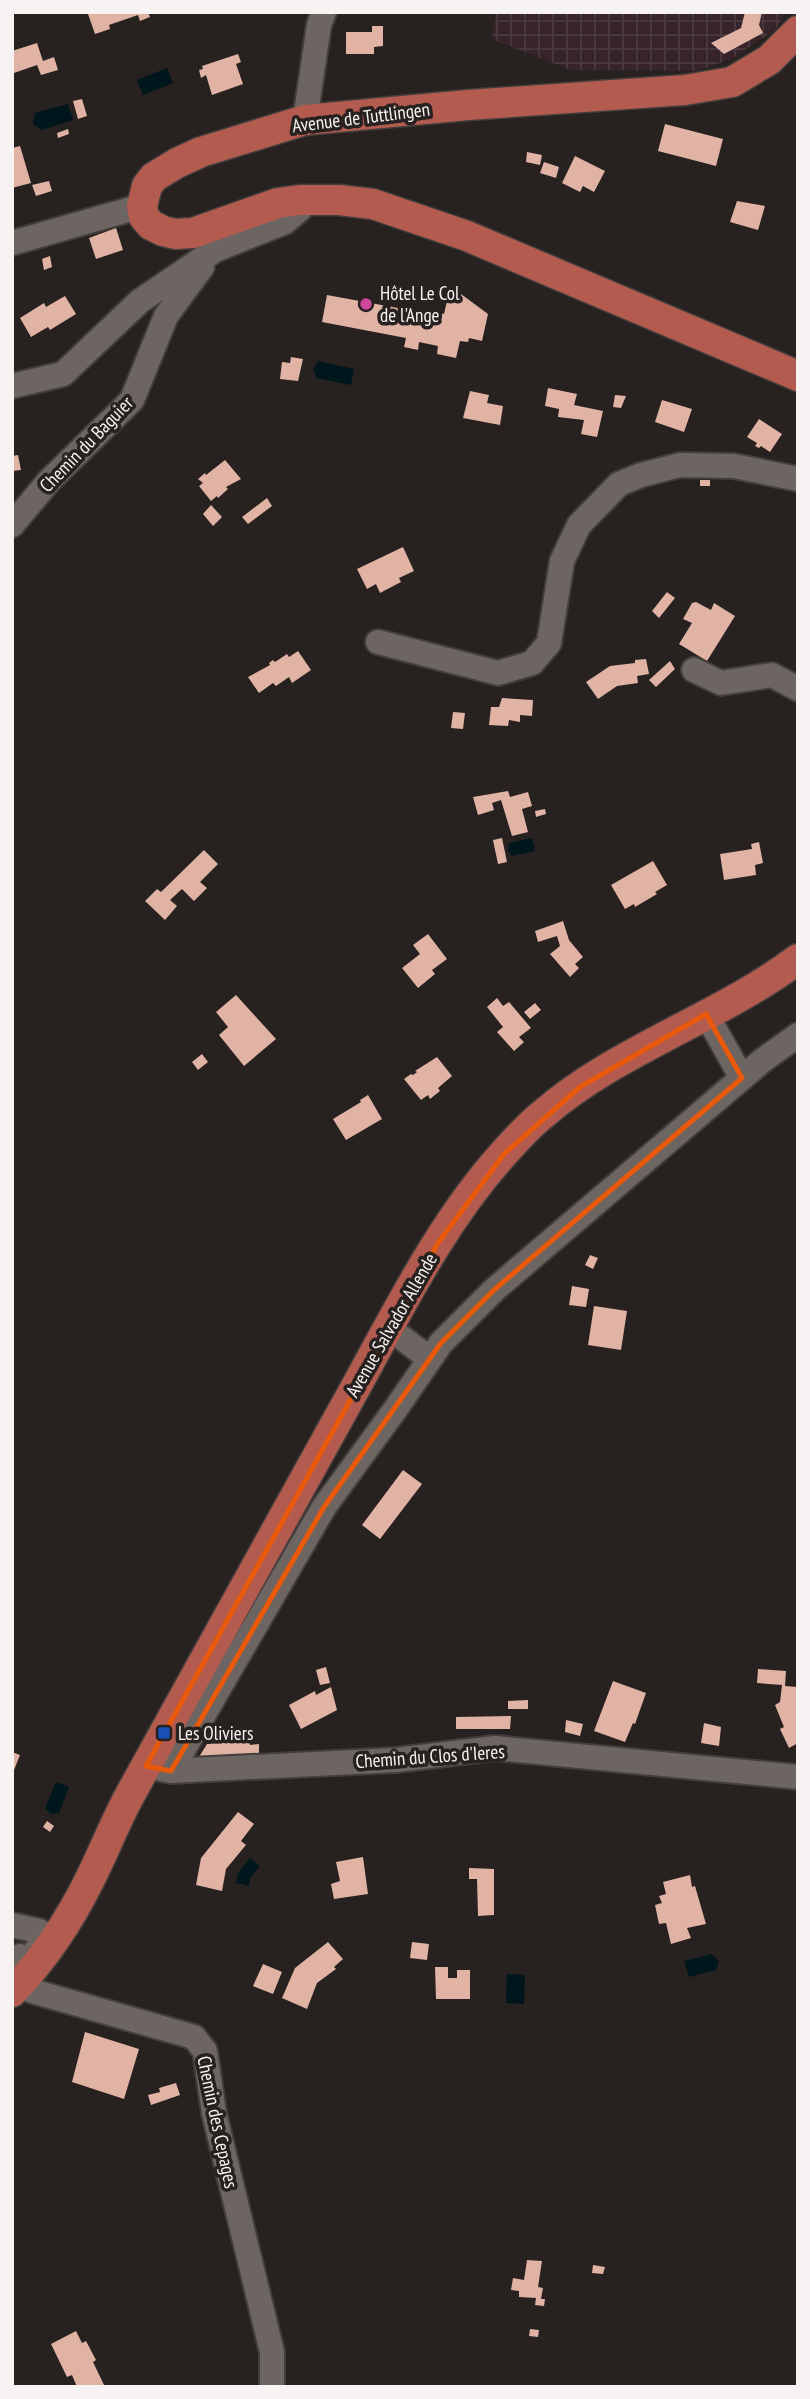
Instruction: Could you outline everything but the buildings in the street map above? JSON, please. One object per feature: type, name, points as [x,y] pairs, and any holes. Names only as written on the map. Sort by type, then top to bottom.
[{"type":"main road","name":"Avenue de Tuttlingen","points":[[142,206],[147,186],[164,170],[201,152],[305,120],[468,104],[685,90],[732,82],[769,60],[798,32]]},
{"type":"main road","points":[[142,206],[144,216],[151,225],[163,232],[175,234],[193,233],[265,207],[300,200],[339,200],[373,204],[422,219],[798,376]]},
{"type":"main road","name":"Avenue Salvador Allende","points":[[23,1958],[118,1816],[158,1769],[389,1328],[438,1243],[474,1188],[541,1115],[580,1087],[798,959]]},
{"type":"street","points":[[305,120],[319,25],[324,12]]},
{"type":"street","points":[[12,386],[63,374],[140,301],[215,250],[285,222],[299,210],[300,200]]},
{"type":"street","points":[[12,243],[142,206]]},
{"type":"street","name":"Chemin du Baguier","points":[[12,525],[49,481],[132,400],[166,316],[215,250]]},
{"type":"street","points":[[378,642],[498,673],[532,663],[549,643],[562,561],[579,525],[620,484],[641,475],[680,465],[734,466],[798,478]]},
{"type":"street","points":[[694,670],[721,683],[772,675],[798,689]]},
{"type":"street","points":[[705,1014],[742,1077]]},
{"type":"street","points":[[158,1769],[324,1507],[441,1343],[495,1289],[742,1077],[798,1035]]},
{"type":"street","points":[[389,1328],[430,1359]]},
{"type":"street","name":"Chemin du Clos d'Ieres","points":[[158,1769],[396,1760],[495,1748],[798,1777]]},
{"type":"street","name":"Chemin des Cepages","points":[[23,1958],[32,1991],[194,2037],[205,2051],[214,2113],[272,2352],[272,2387]]},
{"type":"highlighted area","points":[[706,1014],[742,1078],[495,1289],[441,1343],[324,1507],[171,1771],[146,1766],[438,1243],[504,1154],[580,1087]]},
{"type":"shaded area","points":[[496,12],[787,12],[775,30],[731,59],[697,71],[570,70],[492,39]]},
{"type":"water","points":[[167,68],[173,83],[143,95],[137,80]]},
{"type":"water","points":[[68,104],[73,120],[42,130],[33,124],[35,113]]},
{"type":"water","points":[[318,361],[354,369],[351,385],[317,378],[313,370]]},
{"type":"water","points":[[532,838],[535,851],[512,856],[508,851],[509,843]]},
{"type":"water","points":[[56,1782],[69,1787],[59,1813],[51,1814],[45,1808]]},
{"type":"water","points":[[250,1858],[260,1866],[250,1878],[249,1886],[236,1883],[238,1873]]},
{"type":"water","points":[[712,1954],[719,1961],[716,1970],[689,1977],[684,1961]]},
{"type":"water","points":[[507,1974],[525,1975],[524,2004],[506,2003]]},
{"type":"place","name":"Hôtel Le Col de l'Ange","points":[[366,304]]},
{"type":"place","name":"Les Oliviers","points":[[164,1733]]}]
